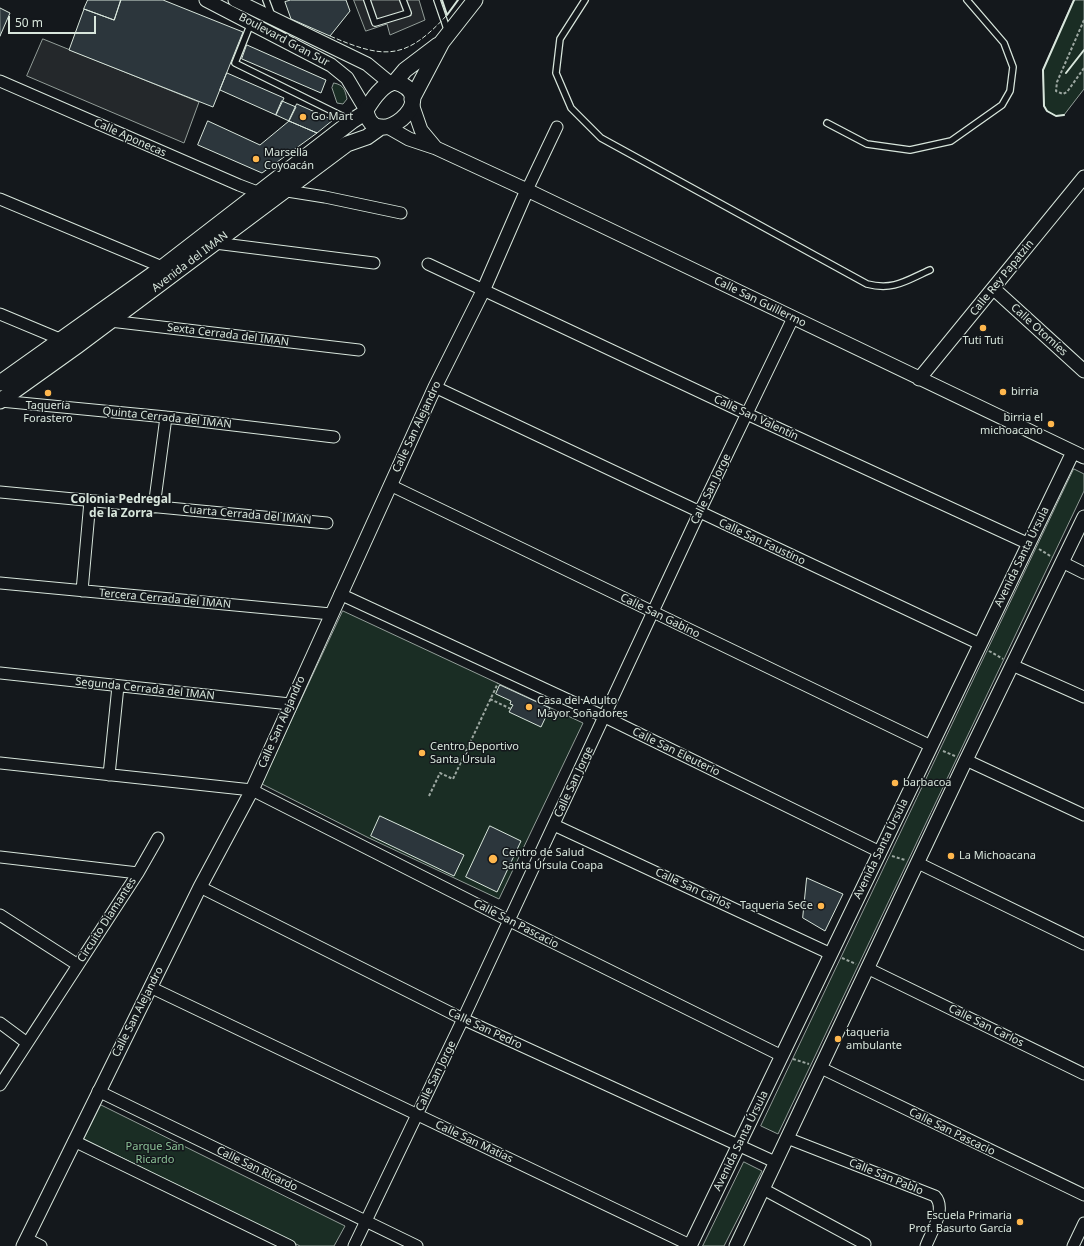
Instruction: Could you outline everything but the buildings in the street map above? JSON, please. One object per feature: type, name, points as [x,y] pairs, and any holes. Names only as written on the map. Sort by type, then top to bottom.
[{"type":"main road","points":[[446,38],[405,70],[393,83],[374,97],[366,111],[374,123],[385,127],[402,119],[409,111],[412,101],[446,38],[475,0]]},
{"type":"main road","points":[[393,83],[402,85],[408,90],[412,101]]},
{"type":"main road","name":"Avenida del IMAN","points":[[211,238],[260,193],[366,111]]},
{"type":"main road","name":"Avenida del IMAN","points":[[0,401],[77,346],[106,317],[211,238],[285,189],[347,144],[367,137],[385,127]]},
{"type":"main road","name":"Avenida del IMAN","points":[[0,383],[62,340],[106,317]]},
{"type":"street","name":"Boulevard Gran Sur","points":[[206,0],[331,65],[344,75],[353,86],[366,111]]},
{"type":"street","name":"Boulevard Gran Sur","points":[[241,2],[273,20],[367,64],[393,83]]},
{"type":"street","name":"Calle Aponecas","points":[[0,81],[260,193]]},
{"type":"street","name":"Calle San Guillermo","points":[[412,101],[421,130],[436,148]]},
{"type":"street","name":"Calle San Guillermo","points":[[385,127],[409,139],[436,148],[527,190],[1078,455]]},
{"type":"street","points":[[527,190],[557,127]]},
{"type":"street","name":"Calle Rey Papatzin","points":[[919,379],[1084,177]]},
{"type":"street","points":[[260,193],[285,189],[401,213]]},
{"type":"street","name":"Calle San Alejandro","points":[[25,1242],[98,1091],[200,887],[252,790],[435,387],[483,291],[527,190]]},
{"type":"street","points":[[0,199],[169,270]]},
{"type":"street","points":[[211,238],[255,248],[374,263]]},
{"type":"street","name":"Calle San Valentín","points":[[428,264],[747,414],[1029,544]]},
{"type":"street","name":"Calle Otomíes","points":[[994,289],[1084,371]]},
{"type":"street","points":[[0,314],[77,346]]},
{"type":"street","name":"Sexta Cerrada del IMAN","points":[[106,317],[359,350]]},
{"type":"street","name":"Calle San Jorge","points":[[354,1246],[463,1019],[508,920],[793,318]]},
{"type":"street","name":"Calle San Faustino","points":[[435,387],[980,644]]},
{"type":"street","name":"Quinta Cerrada del IMAN","points":[[0,401],[166,417],[334,437]]},
{"type":"street","points":[[154,507],[166,417]]},
{"type":"street","name":"Avenida Santa Úrsula","points":[[690,1245],[1029,544],[1078,455]]},
{"type":"street","name":"Calle San Gabino","points":[[390,485],[931,746]]},
{"type":"street","name":"Cuarta Cerrada del IMAN","points":[[0,492],[327,523]]},
{"type":"street","points":[[82,591],[90,501]]},
{"type":"street","points":[[736,1246],[966,760],[1084,517]]},
{"type":"street","points":[[1062,562],[1084,573]]},
{"type":"street","name":"Tercera Cerrada del IMAN","points":[[0,583],[331,614]]},
{"type":"street","name":"Calle San Eleuterio","points":[[340,594],[605,717],[880,852]]},
{"type":"street","points":[[1012,665],[1084,697]]},
{"type":"street","name":"Segunda Cerrada del IMAN","points":[[0,673],[290,704]]},
{"type":"street","points":[[108,775],[118,686]]},
{"type":"street","points":[[966,760],[1084,816]]},
{"type":"street","points":[[0,763],[252,790]]},
{"type":"street","name":"Calle San Pascacio","points":[[252,790],[508,920],[782,1056]]},
{"type":"street","name":"Calle San Carlos","points":[[554,825],[832,954]]},
{"type":"street","points":[[138,873],[158,838]]},
{"type":"street","name":"Circuito Diamantes","points":[[0,857],[138,873],[0,1085]]},
{"type":"street","points":[[918,863],[1084,944]]},
{"type":"street","name":"Calle San Pedro","points":[[200,887],[463,1019],[775,1162]]},
{"type":"street","points":[[0,915],[78,965]]},
{"type":"street","name":"Calle San Carlos","points":[[867,968],[1084,1074]]},
{"type":"street","name":"Calle San Matías","points":[[150,987],[690,1245]]},
{"type":"street","points":[[0,1024],[27,1043]]},
{"type":"street","name":"Calle San Pascacio","points":[[821,1068],[1084,1195]]},
{"type":"street","name":"Calle San Ricardo","points":[[98,1091],[417,1246]]},
{"type":"street","name":"Calle San Pablo","points":[[787,1138],[936,1196],[940,1201],[940,1210],[926,1246]]},
{"type":"street","points":[[74,1141],[290,1246]]},
{"type":"street","points":[[763,1189],[865,1244]]},
{"type":"street","points":[[1073,1246],[1084,1223]]},
{"type":"street","points":[[25,1242],[41,1246]]},
{"type":"lane","points":[[266,0],[273,20]]},
{"type":"lane","points":[[367,0],[375,23],[408,13],[403,0]]},
{"type":"lane","points":[[437,0],[446,38]]},
{"type":"lane","points":[[585,0],[560,39],[556,72],[572,108],[601,138],[867,284],[881,288],[892,287],[930,270]]},
{"type":"lane","points":[[827,123],[867,144],[910,150],[951,141],[1002,104],[1010,91],[1013,67],[1004,43],[967,0]]},
{"type":"lane","points":[[251,23],[235,63],[352,121]]},
{"type":"path","points":[[1084,20],[1057,82],[1056,91],[1063,94],[1067,92],[1084,68]]},
{"type":"path","points":[[1029,544],[1062,562]]},
{"type":"path","points":[[980,644],[1012,665]]},
{"type":"path","points":[[429,796],[440,773],[453,779],[498,683]]},
{"type":"path","points":[[490,699],[511,709]]},
{"type":"path","points":[[931,746],[966,760]]},
{"type":"path","points":[[880,852],[918,863]]},
{"type":"path","points":[[832,954],[867,968]]},
{"type":"path","points":[[782,1056],[821,1068]]},
{"type":"green space","points":[[1074,0],[1084,0],[1084,89],[1064,115],[1056,116],[1047,111],[1044,106],[1043,70]]},
{"type":"green space","points":[[334,83],[340,85],[345,91],[347,99],[343,104],[337,103],[332,88]]},
{"type":"green space","points":[[1074,469],[1084,474],[1084,491],[778,1134],[761,1126]]},
{"type":"green space","name":"Centro Deportivo Santa Úrsula","points":[[343,611],[583,723],[499,899],[369,838],[262,784]]},
{"type":"green space","name":"Parque San Ricardo","points":[[101,1105],[345,1226],[334,1246],[300,1246],[84,1139]]},
{"type":"green space","points":[[744,1162],[762,1171],[724,1246],[703,1246]]},
{"type":"shaded area","points":[[354,0],[419,0],[425,20],[390,35],[387,24],[366,31]]},
{"type":"shaded area","points":[[43,39],[199,102],[184,143],[27,76]]},
{"type":"fence","points":[[330,36],[365,49],[380,52],[393,51],[406,48],[419,41],[447,15]]},
{"type":"wall","points":[[442,0],[447,15],[458,0]]},
{"type":"wall","points":[[1064,115],[1056,116],[1047,111],[1044,106],[1043,70],[1074,0]]},
{"type":"wall","points":[[1066,73],[1084,50]]},
{"type":"place","name":"Go Mart","points":[[303,117]]},
{"type":"place","name":"Marsella Coyoacán","points":[[256,159]]},
{"type":"place","name":"Tuti Tuti","points":[[983,328]]},
{"type":"place","name":"birria","points":[[1003,392]]},
{"type":"place","name":"Taquería Forastero","points":[[48,393]]},
{"type":"place","name":"birria el michoacano","points":[[1051,424]]},
{"type":"place","name":"Casa del Adulto Mayor Soñadores","points":[[529,707]]},
{"type":"place","name":"Centro Deportivo Santa Úrsula","points":[[422,753]]},
{"type":"place","name":"barbacoa","points":[[895,783]]},
{"type":"place","name":"La Michoacana","points":[[951,856]]},
{"type":"place","name":"Centro de Salud Santa Úrsula Coapa","points":[[493,859]]},
{"type":"place","name":"Taqueria SeCe","points":[[821,906]]},
{"type":"place","name":"taqueria ambulante","points":[[838,1039]]},
{"type":"place","name":"Escuela Primaria Prof. Basurto García","points":[[1020,1222]]},
{"type":"district","name":"Colonia Pedregal de la Zorra","points":[[121,507]]}]
